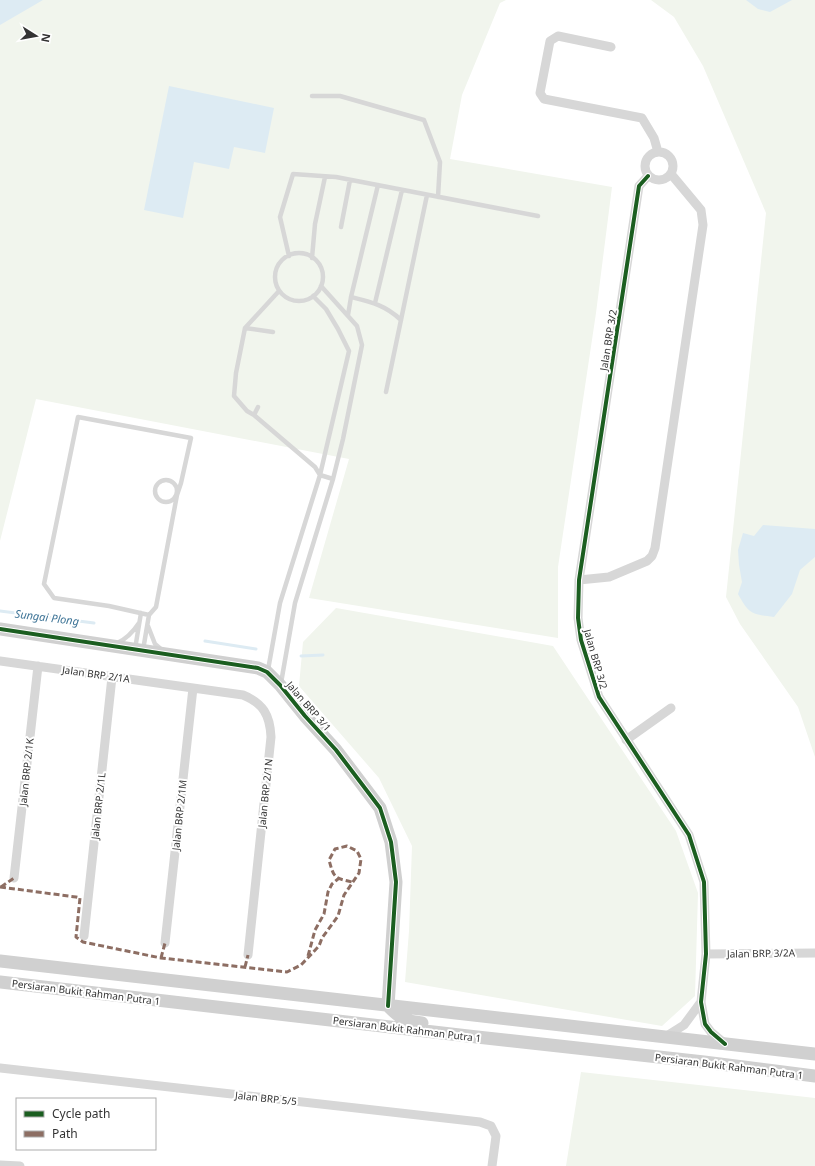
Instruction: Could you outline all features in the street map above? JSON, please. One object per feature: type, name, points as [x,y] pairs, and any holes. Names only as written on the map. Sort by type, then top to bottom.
[{"type":"main road","name":"Jalan BRP 3/1","points":[[0,630],[165,653],[258,668],[267,672],[336,750],[380,808],[391,842],[396,882],[388,1006]]},
{"type":"main road","name":"Persiaran Bukit Rahman Putra 1","points":[[0,962],[815,1054]]},
{"type":"main road","name":"Persiaran Bukit Rahman Putra 1","points":[[0,982],[815,1076]]},
{"type":"main road","points":[[361,1024],[373,1019],[388,1006],[397,1016],[408,1021],[464,1028],[477,1037]]},
{"type":"street","points":[[611,47],[558,36],[550,42],[540,93],[544,99],[642,118],[654,138],[658,152]]},
{"type":"street","points":[[658,152],[667,154],[670,157],[673,166],[671,174],[662,180],[654,180],[648,176],[645,163],[650,155],[658,152]]},
{"type":"street","points":[[579,580],[609,577],[647,561],[652,556],[655,548],[702,225],[701,210],[671,174]]},
{"type":"street","name":"Jalan BRP 3/2","points":[[648,176],[639,186],[579,580],[578,618],[581,640],[599,697],[689,835],[704,882],[706,954],[701,1002],[705,1024],[711,1032],[725,1044]]},
{"type":"street","name":"Jalan BRP 2/1A","points":[[0,661],[193,688]]},
{"type":"street","name":"Jalan BRP 2/1K","points":[[14,878],[38,666]]},
{"type":"street","name":"Jalan BRP 2/1L","points":[[84,936],[112,677]]},
{"type":"street","name":"Jalan BRP 2/1M","points":[[165,943],[193,688]]},
{"type":"street","name":"Jalan BRP 2/1N","points":[[193,688],[243,695],[254,699],[268,716],[271,737],[248,955]]},
{"type":"street","points":[[626,740],[671,708]]},
{"type":"street","name":"Jalan BRP 3/2A","points":[[706,954],[815,953]]},
{"type":"street","points":[[665,1037],[684,1025],[701,1002]]},
{"type":"street","name":"Jalan BRP 5/5","points":[[0,1068],[480,1122],[491,1126],[496,1136],[492,1166]]},
{"type":"street","points":[[0,1164],[20,1166]]},
{"type":"lane","points":[[312,96],[340,96],[424,120],[440,162],[438,197]]},
{"type":"lane","points":[[289,256],[280,217],[293,174],[350,180],[538,216]]},
{"type":"lane","points":[[312,258],[315,224],[326,177]]},
{"type":"lane","points":[[341,227],[350,180]]},
{"type":"lane","points":[[348,315],[378,185]]},
{"type":"lane","points":[[375,303],[402,190]]},
{"type":"lane","points":[[386,392],[426,195]]},
{"type":"lane","points":[[295,253],[306,254],[316,260],[322,270],[322,282],[318,293],[308,300],[297,302],[286,298],[278,290],[274,278],[277,267],[284,258],[289,256],[295,253]]},
{"type":"lane","points":[[280,685],[295,603],[333,479],[343,439],[362,345],[357,326],[321,286]]},
{"type":"lane","points":[[279,291],[245,328],[236,373],[234,396],[247,411],[254,415],[315,467],[320,475],[333,479]]},
{"type":"lane","points":[[267,672],[280,603],[320,475],[349,351],[326,309],[313,296]]},
{"type":"lane","points":[[351,297],[375,303],[387,308],[401,320]]},
{"type":"lane","points":[[245,328],[273,332]]},
{"type":"lane","points":[[254,415],[258,406]]},
{"type":"lane","points":[[138,649],[148,624],[149,614],[156,607],[177,495],[191,438],[78,417],[44,584],[54,598],[109,606],[149,614]]},
{"type":"lane","points":[[167,480],[173,482],[177,488],[177,495],[172,500],[165,502],[159,500],[155,494],[156,487],[160,481],[167,480]]},
{"type":"lane","points":[[138,649],[141,613]]},
{"type":"lane","points":[[112,646],[132,633],[139,623]]},
{"type":"lane","points":[[148,624],[151,637],[165,653]]},
{"type":"shaded area","points":[[0,0],[506,0],[500,3],[462,95],[450,159],[612,187],[596,313],[558,567],[558,638],[309,598],[349,459],[36,399],[0,541]]},
{"type":"shaded area","points":[[0,0],[43,0],[0,25]]},
{"type":"shaded area","points":[[651,0],[815,0],[815,757],[798,707],[740,624],[726,597],[766,213],[703,66],[674,17]]},
{"type":"shaded area","points":[[746,0],[792,0],[770,12],[758,9]]},
{"type":"shaded area","points":[[169,86],[274,108],[265,153],[234,147],[229,169],[194,162],[183,218],[144,210]]},
{"type":"shaded area","points":[[763,525],[815,529],[815,557],[800,570],[792,594],[774,617],[755,614],[745,606],[738,594],[742,582],[738,550],[743,533],[754,536]]},
{"type":"shaded area","points":[[336,608],[553,646],[676,831],[698,893],[695,996],[662,1026],[405,982],[409,931],[412,846],[379,778],[299,686],[303,642]]},
{"type":"shaded area","points":[[581,1072],[815,1098],[815,1166],[566,1166]]},
{"type":"waterway","name":"Sungai Plong","points":[[0,611],[94,623]]},
{"type":"waterway","name":"Sungai Plong","points":[[205,641],[256,649]]},
{"type":"waterway","name":"Sungai Plong","points":[[301,656],[323,655]]},
{"type":"marked path","points":[[0,887],[80,898],[76,937],[83,942],[161,958],[287,972],[301,965],[319,946],[322,938],[338,916],[344,895],[359,873],[361,859],[357,851],[347,846],[335,849],[329,860],[334,874],[338,878],[352,882]]},
{"type":"marked path","points":[[1,887],[14,878]]},
{"type":"marked path","points":[[308,956],[315,930],[324,914],[328,892],[332,884],[338,879]]},
{"type":"marked path","points":[[161,958],[165,943]]},
{"type":"marked path","points":[[245,967],[248,955]]},
{"type":"cycle path","points":[[648,176],[639,186],[579,580],[578,618],[581,640],[599,697],[689,835],[704,882],[706,954],[701,1002],[705,1024],[711,1032],[725,1044]]},
{"type":"cycle path","points":[[0,629],[258,668],[267,672],[336,750],[380,808],[391,842],[396,882],[388,1006]]}]
